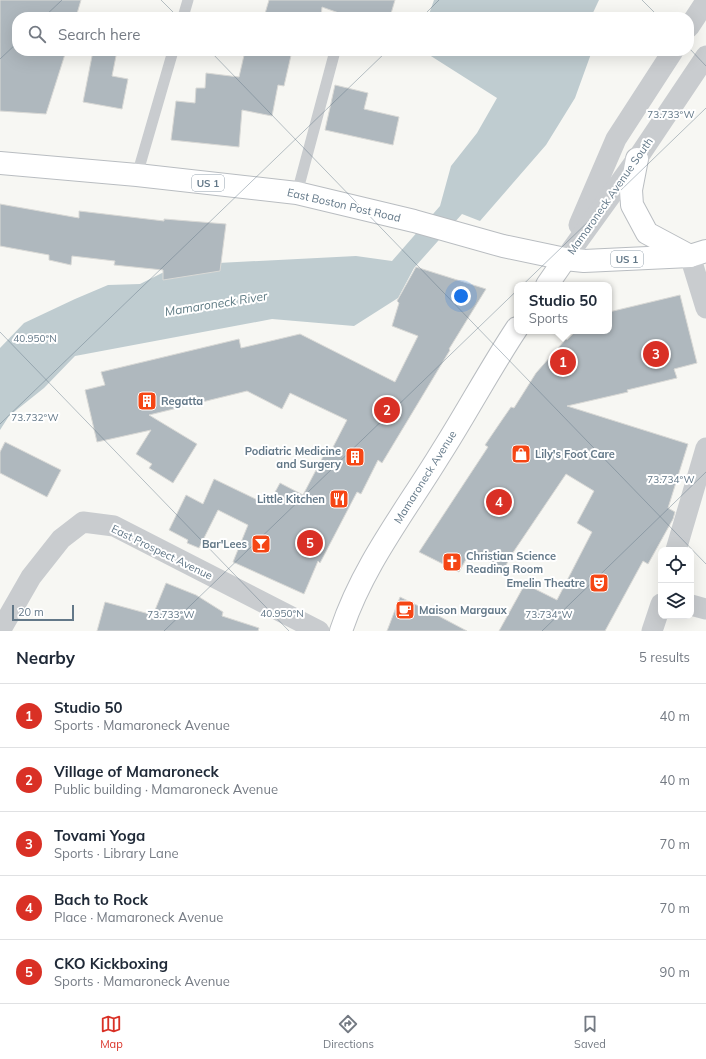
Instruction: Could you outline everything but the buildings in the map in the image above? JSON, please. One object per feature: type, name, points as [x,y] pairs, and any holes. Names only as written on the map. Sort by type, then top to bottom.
[{"type":"main road","points":[[637,159],[631,190],[632,205],[648,233],[698,254]]},
{"type":"main road","name":"East Boston Post Road","points":[[0,163],[137,175],[297,193],[414,221],[470,237],[565,259]]},
{"type":"main road","name":"US 1","points":[[565,259],[584,261],[698,254]]},
{"type":"main road","points":[[549,282],[565,259]]},
{"type":"main road","name":"Mamaroneck Avenue","points":[[341,631],[349,607],[377,552],[440,455],[486,376],[514,333]]},
{"type":"street","points":[[694,19],[706,1]]},
{"type":"street","name":"Mamaroneck Avenue South","points":[[565,259],[616,139],[670,56]]},
{"type":"street","name":"Mamaroneck Avenue South","points":[[565,259],[637,159],[706,56]]},
{"type":"street","points":[[698,254],[706,308]]},
{"type":"street","points":[[677,547],[706,448]]},
{"type":"street","name":"East Prospect Avenue","points":[[0,631],[31,577],[61,539],[83,522],[114,526],[319,631]]},
{"type":"street","points":[[694,606],[706,608]]},
{"type":"street","points":[[652,631],[658,613]]},
{"type":"lane","points":[[184,12],[188,0]]},
{"type":"lane","points":[[137,175],[172,56]]},
{"type":"lane","points":[[297,193],[333,56]]},
{"type":"water","points":[[434,0],[599,0],[593,12],[430,12]]},
{"type":"water","name":"Mamaroneck River","points":[[431,56],[590,56],[575,98],[546,145],[480,221],[462,214],[414,268],[398,298],[354,326],[272,319],[75,356],[44,388],[9,416],[0,430],[0,348],[24,323],[75,299],[108,285],[140,284],[162,273],[218,263],[356,256],[392,261],[440,206],[451,166],[477,133],[497,98]]},
{"type":"place","name":"Tovami Yoga","points":[[656,354]]},
{"type":"place","name":"Studio 50","points":[[563,362]]},
{"type":"place","name":"Regatta","points":[[147,401]]},
{"type":"place","name":"Village of Mamaroneck","points":[[387,410]]},
{"type":"place","name":"Lily's Foot Care","points":[[521,454]]},
{"type":"place","name":"Podiatric Medicine and Surgery","points":[[355,457]]},
{"type":"place","name":"Little Kitchen","points":[[339,499]]},
{"type":"place","name":"Bach to Rock","points":[[499,502]]},
{"type":"place","name":"CKO Kickboxing","points":[[310,543]]},
{"type":"place","name":"Bar'Lees","points":[[261,544]]},
{"type":"place","name":"Christian Science Reading Room","points":[[452,562]]},
{"type":"place","name":"Emelin Theatre","points":[[599,583]]},
{"type":"place","name":"Maison Margaux","points":[[405,610]]}]
